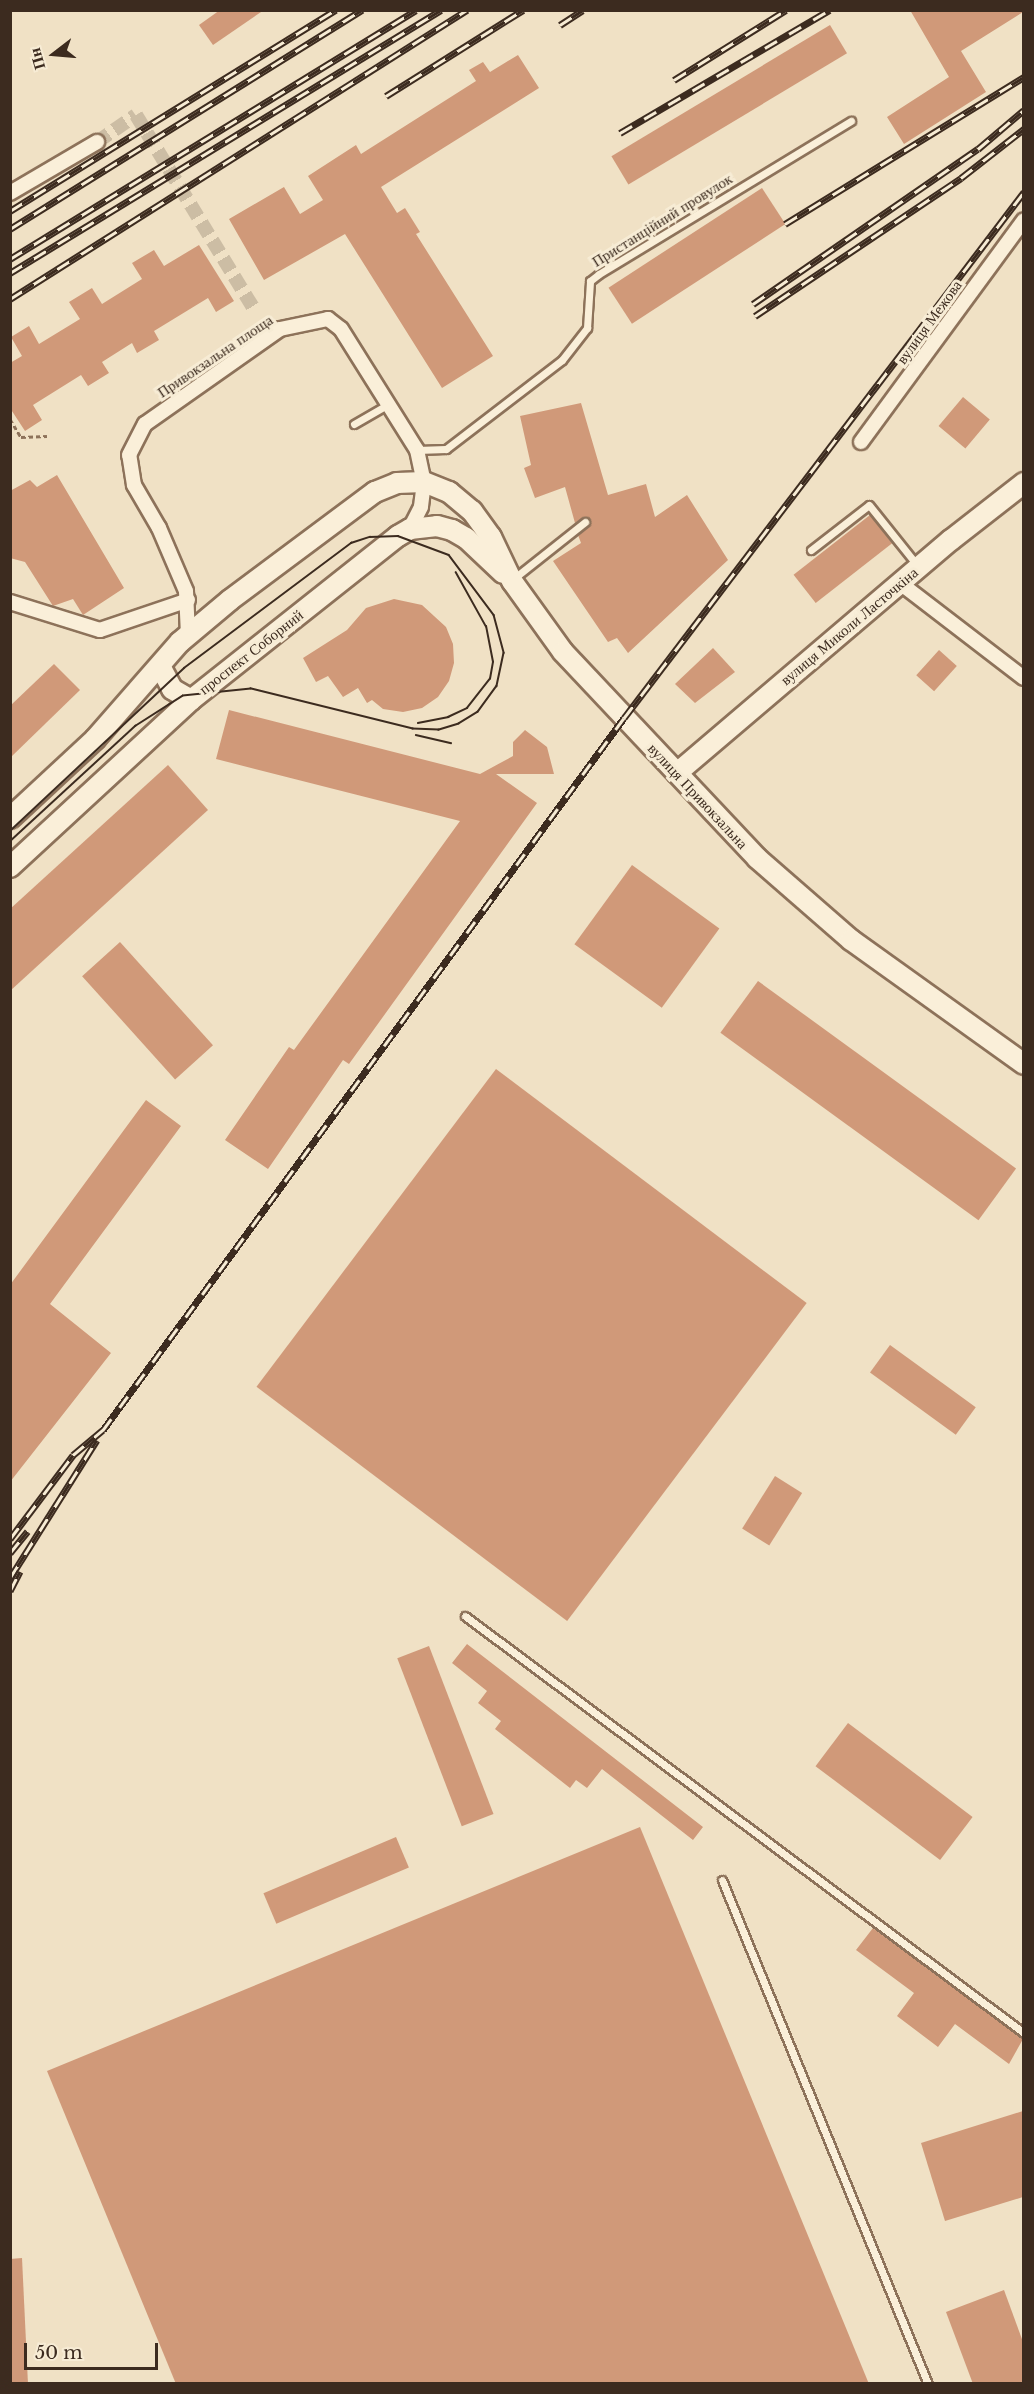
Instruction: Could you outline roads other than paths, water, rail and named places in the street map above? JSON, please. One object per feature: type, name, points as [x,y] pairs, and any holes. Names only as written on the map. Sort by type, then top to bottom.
[{"type":"main road","name":"вулиця Привокзальна","points":[[424,482],[449,492],[472,511],[491,537],[512,581],[574,664],[757,858],[851,940],[1023,1064]]},
{"type":"main road","points":[[10,818],[95,739],[188,635],[375,492],[398,483],[424,482]]},
{"type":"main road","name":"вулиця Миколи Ласточкіна","points":[[677,773],[900,582],[1023,483]]},
{"type":"main road","points":[[410,529],[437,526],[452,530],[466,538],[512,581]]},
{"type":"main road","name":"проспект Соборний","points":[[10,867],[191,700],[410,529]]},
{"type":"main road","points":[[160,666],[172,689],[191,700]]},
{"type":"street","points":[[10,193],[97,142]]},
{"type":"street","name":"вулиця Межова","points":[[861,441],[1023,220]]},
{"type":"street","name":"Привокзальна площа","points":[[188,635],[188,600],[159,528],[134,485],[129,455],[145,424],[279,329],[316,319],[328,319],[341,329],[417,450],[424,482],[421,507],[410,529]]},
{"type":"street","points":[[900,582],[1023,678]]},
{"type":"street","points":[[10,602],[100,630],[188,600]]},
{"type":"lane","name":"Пристанційний провулок","points":[[417,450],[446,449],[562,360],[587,328],[591,281],[599,274],[851,121]]},
{"type":"lane","points":[[354,424],[388,404]]},
{"type":"lane","points":[[811,550],[869,505],[919,567]]},
{"type":"lane","points":[[512,581],[585,522]]},
{"type":"lane","points":[[465,1616],[1023,2033]]},
{"type":"lane","points":[[722,1880],[927,2384]]},
{"type":"tunnel","points":[[97,142],[136,115],[254,309]]},
{"type":"tram line","points":[[10,831],[184,668],[351,543],[370,537],[398,536],[449,555],[494,615],[504,653],[497,686],[478,712],[459,724],[439,730],[413,729],[251,689],[183,696],[136,726],[10,842]]},
{"type":"tram line","points":[[418,723],[448,717],[467,708],[490,679],[493,662],[486,627],[456,573]]},
{"type":"tram line","points":[[416,735],[451,743]]},
{"type":"railway","points":[[10,211],[336,10]]},
{"type":"railway","points":[[10,229],[362,10]]},
{"type":"railway","points":[[10,259],[416,10]]},
{"type":"railway","points":[[10,273],[441,10]]},
{"type":"railway","points":[[10,299],[467,10]]},
{"type":"railway","points":[[386,96],[523,10]]},
{"type":"railway","points":[[560,25],[583,10]]},
{"type":"railway","points":[[674,80],[786,10]]},
{"type":"railway","points":[[620,133],[830,10]]},
{"type":"railway","points":[[785,224],[1024,77]]},
{"type":"railway","points":[[753,304],[978,149],[1024,110]]},
{"type":"railway","points":[[755,316],[961,178],[1024,129]]},
{"type":"railway","points":[[10,1539],[73,1455],[103,1430],[624,718],[1024,192]]},
{"type":"railway","points":[[10,1578],[97,1440]]},
{"type":"railway","points":[[10,1553],[28,1531]]},
{"type":"railway","points":[[10,1591],[20,1571]]}]
